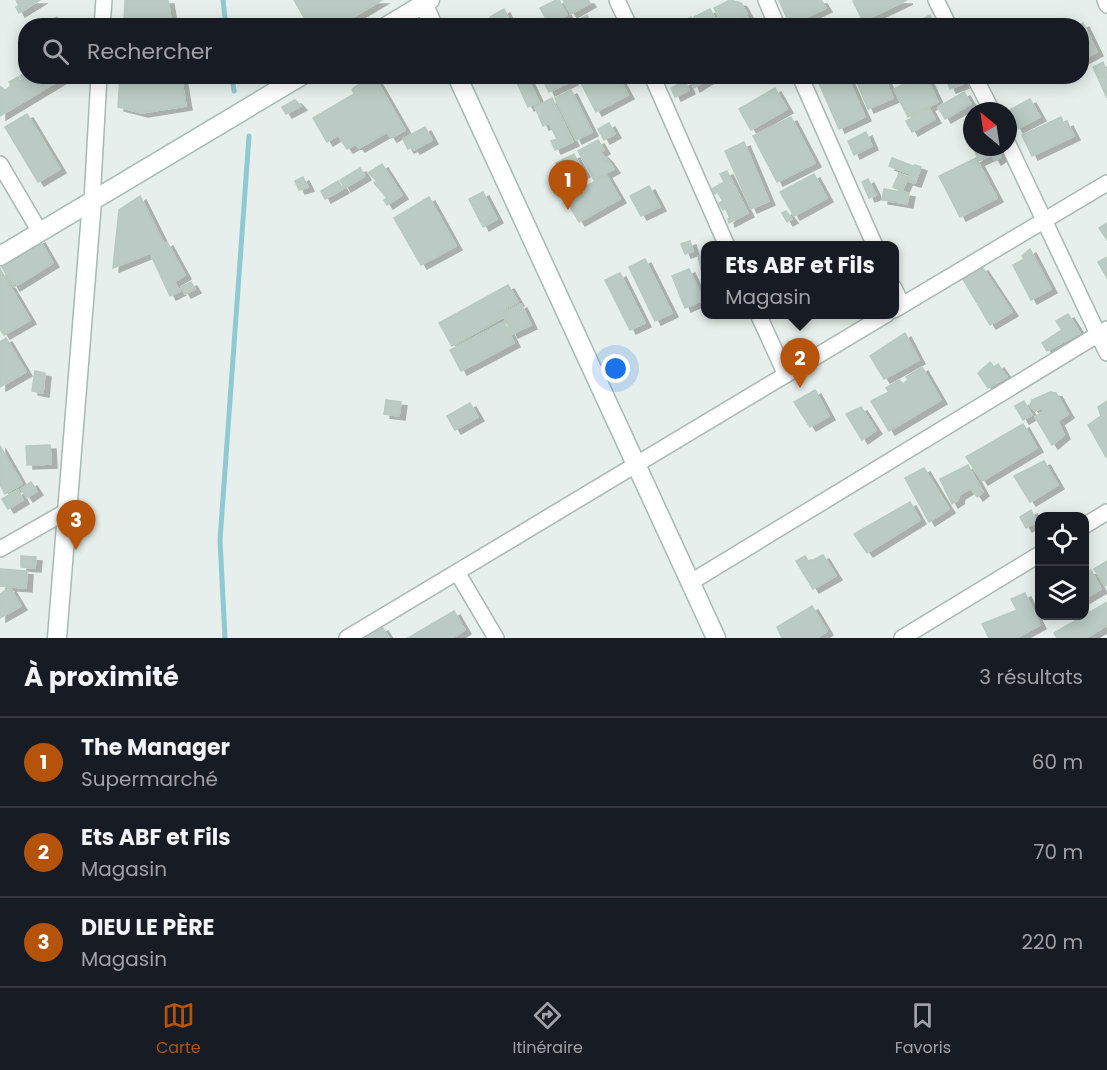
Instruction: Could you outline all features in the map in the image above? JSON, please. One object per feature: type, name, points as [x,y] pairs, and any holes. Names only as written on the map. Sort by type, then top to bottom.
[{"type":"street","points":[[103,18],[104,0]]},
{"type":"street","points":[[617,0],[625,18]]},
{"type":"street","points":[[766,0],[774,18]]},
{"type":"street","points":[[936,0],[945,18]]},
{"type":"street","points":[[1105,0],[1107,5]]},
{"type":"street","points":[[399,18],[425,1],[430,18]]},
{"type":"street","points":[[57,638],[92,201],[99,84]]},
{"type":"street","points":[[0,255],[289,84]]},
{"type":"street","points":[[461,84],[716,638]]},
{"type":"street","points":[[656,84],[726,241]]},
{"type":"street","points":[[804,84],[873,241]]},
{"type":"street","points":[[978,84],[987,102]]},
{"type":"street","points":[[1014,156],[1103,331],[1107,353]]},
{"type":"street","points":[[0,164],[40,232]]},
{"type":"street","points":[[899,307],[1107,183]]},
{"type":"street","points":[[760,319],[786,375]]},
{"type":"street","points":[[347,638],[880,319]]},
{"type":"street","points":[[690,582],[1103,331]]},
{"type":"street","points":[[0,549],[67,511]]},
{"type":"street","points":[[1089,523],[1107,512]]},
{"type":"street","points":[[902,638],[1035,557]]},
{"type":"street","points":[[457,572],[496,638]]},
{"type":"building","points":[[16,0],[40,0],[19,13]]},
{"type":"building","points":[[125,0],[168,0],[171,18],[124,18]]},
{"type":"building","points":[[294,0],[382,0],[352,18],[304,18]]},
{"type":"building","points":[[559,0],[567,15],[561,18],[546,18],[540,8]]},
{"type":"building","points":[[563,0],[588,0],[590,3],[571,14]]},
{"type":"building","points":[[730,0],[741,3],[747,14],[740,18],[717,18],[719,17],[714,8]]},
{"type":"building","points":[[779,0],[821,0],[826,8],[805,18],[787,18]]},
{"type":"building","points":[[907,0],[869,18],[862,18],[853,1]]},
{"type":"building","points":[[504,9],[508,18],[490,18]]},
{"type":"building","points":[[710,9],[714,17],[694,18]]},
{"type":"building","points":[[1089,35],[1097,52],[1089,56]]},
{"type":"building","points":[[1103,62],[1107,73],[1098,78],[1093,67]]},
{"type":"building","points":[[1107,75],[1107,98],[1098,78]]},
{"type":"building","points":[[18,77],[18,84],[53,84],[0,116],[0,86],[5,90],[11,86],[9,82]]},
{"type":"building","points":[[119,84],[182,84],[186,106],[142,113],[118,107]]},
{"type":"building","points":[[379,84],[405,130],[391,138],[387,132],[359,148],[356,144],[347,149],[338,135],[327,142],[313,118],[354,94],[352,90],[356,86]]},
{"type":"building","points":[[518,84],[530,84],[539,102],[528,107]]},
{"type":"building","points":[[545,84],[566,84],[549,92]]},
{"type":"building","points":[[582,84],[622,84],[628,95],[596,112]]},
{"type":"building","points":[[679,84],[686,84],[689,90],[675,97],[671,88]]},
{"type":"building","points":[[819,84],[851,84],[865,117],[839,129]]},
{"type":"building","points":[[857,84],[887,84],[893,98],[868,109]]},
{"type":"building","points":[[904,84],[930,84],[938,102],[908,117],[894,89]]},
{"type":"building","points":[[948,84],[963,84],[950,89]]},
{"type":"building","points":[[775,88],[787,109],[751,130],[739,109]]},
{"type":"building","points":[[571,90],[592,132],[576,140],[555,98]]},
{"type":"building","points":[[964,92],[970,102],[963,102],[963,109],[945,119],[938,107]]},
{"type":"building","points":[[552,98],[573,142],[555,150],[551,141],[557,139],[549,123],[543,126],[535,107]]},
{"type":"building","points":[[1030,99],[1040,117],[1017,129],[1017,106]]},
{"type":"building","points":[[295,100],[301,106],[286,114],[282,107]]},
{"type":"building","points":[[929,108],[935,119],[912,132],[906,121]]},
{"type":"building","points":[[27,114],[60,169],[38,182],[5,127]]},
{"type":"building","points":[[791,117],[815,163],[777,182],[753,136]]},
{"type":"building","points":[[1061,117],[1064,124],[1067,122],[1074,136],[1032,156],[1022,135]]},
{"type":"building","points":[[609,123],[615,134],[604,140],[598,129]]},
{"type":"building","points":[[425,127],[432,140],[414,150],[412,147],[408,149],[403,139]]},
{"type":"building","points":[[866,132],[872,146],[854,155],[848,141]]},
{"type":"building","points":[[598,140],[604,150],[600,152],[608,160],[605,161],[609,162],[614,169],[594,180],[578,151]]},
{"type":"building","points":[[744,142],[769,201],[751,209],[725,151]]},
{"type":"building","points":[[574,154],[584,173],[566,182],[556,163]]},
{"type":"building","points":[[977,156],[990,156],[979,161]]},
{"type":"building","points":[[992,156],[1000,156],[1001,157],[995,161]]},
{"type":"building","points":[[892,158],[913,166],[910,174],[889,166]]},
{"type":"building","points":[[976,158],[997,198],[960,217],[939,176]]},
{"type":"building","points":[[382,164],[402,195],[387,205],[384,200],[387,198],[374,183],[377,181],[368,173]]},
{"type":"building","points":[[915,165],[921,167],[915,183],[908,181]]},
{"type":"building","points":[[360,168],[365,176],[345,188],[340,180]]},
{"type":"building","points":[[727,171],[748,213],[729,223],[730,218],[725,208],[723,210],[719,203],[723,201],[718,192],[715,194],[712,189],[724,182],[720,174]]},
{"type":"building","points":[[899,173],[908,177],[902,191],[893,187]]},
{"type":"building","points":[[814,174],[827,198],[794,216],[780,192]]},
{"type":"building","points":[[606,175],[620,199],[579,222],[565,198]]},
{"type":"building","points":[[303,177],[308,187],[299,190],[295,181]]},
{"type":"building","points":[[868,179],[876,195],[869,198],[862,182]]},
{"type":"building","points":[[338,181],[343,189],[325,199],[321,191]]},
{"type":"building","points":[[649,186],[660,207],[641,216],[630,196]]},
{"type":"building","points":[[884,189],[909,193],[907,204],[882,200]]},
{"type":"building","points":[[483,192],[497,219],[483,227],[469,199]]},
{"type":"building","points":[[140,196],[164,244],[167,242],[185,275],[174,282],[180,291],[170,296],[150,253],[113,268],[119,210]]},
{"type":"building","points":[[429,197],[456,246],[421,265],[394,218]]},
{"type":"building","points":[[786,211],[792,219],[787,222],[782,213]]},
{"type":"building","points":[[1107,223],[1107,240],[1099,228]]},
{"type":"building","points":[[39,239],[53,263],[14,287],[0,264]]},
{"type":"building","points":[[690,241],[693,251],[685,254],[681,244]]},
{"type":"building","points":[[1030,249],[1051,289],[1031,300],[1013,265],[1024,259],[1022,256]]},
{"type":"building","points":[[1107,257],[1107,278],[1098,262]]},
{"type":"building","points":[[645,259],[672,313],[655,321],[629,267]]},
{"type":"building","points":[[982,267],[1012,312],[990,325],[963,279]]},
{"type":"building","points":[[0,269],[30,320],[4,335],[0,329]]},
{"type":"building","points":[[689,269],[701,296],[701,301],[685,308],[672,276]]},
{"type":"building","points":[[620,273],[645,323],[630,330],[605,280]]},
{"type":"building","points":[[191,282],[195,289],[185,294],[181,287]]},
{"type":"building","points":[[508,285],[518,302],[499,312],[502,318],[452,346],[439,323]]},
{"type":"building","points":[[521,304],[531,325],[512,334],[502,313]]},
{"type":"building","points":[[1068,314],[1080,333],[1047,351],[1042,343],[1062,330],[1056,321]]},
{"type":"building","points":[[504,322],[514,343],[461,371],[450,350]]},
{"type":"building","points":[[905,333],[919,360],[884,379],[870,356]]},
{"type":"building","points":[[6,338],[26,372],[0,387],[0,342]]},
{"type":"building","points":[[990,362],[994,367],[998,364],[1007,377],[988,388],[978,373]]},
{"type":"building","points":[[922,367],[941,400],[889,431],[871,401],[889,392],[886,388],[899,380],[903,384],[908,380],[906,377]]},
{"type":"building","points":[[35,371],[45,373],[43,393],[32,391]]},
{"type":"building","points":[[815,390],[829,416],[810,427],[794,402]]},
{"type":"building","points":[[1050,392],[1056,393],[1068,414],[1058,421],[1064,435],[1052,445],[1035,417],[1044,411],[1042,408],[1035,411],[1030,405],[1032,400]]},
{"type":"building","points":[[386,400],[401,402],[399,416],[384,414]]},
{"type":"building","points":[[1024,401],[1032,415],[1023,420],[1015,406]]},
{"type":"building","points":[[1107,401],[1106,457],[1088,425],[1101,416],[1098,407]]},
{"type":"building","points":[[470,403],[478,417],[455,430],[447,416]]},
{"type":"building","points":[[861,407],[876,430],[862,440],[846,414]]},
{"type":"building","points":[[1023,424],[1037,448],[982,481],[966,457]]},
{"type":"building","points":[[50,445],[51,464],[27,465],[26,446]]},
{"type":"building","points":[[0,446],[22,484],[5,494],[0,485]]},
{"type":"building","points":[[1044,461],[1058,485],[1030,502],[1014,476]]},
{"type":"building","points":[[968,465],[983,492],[977,497],[971,488],[959,495],[958,500],[952,504],[940,479]]},
{"type":"building","points":[[924,468],[949,509],[929,522],[905,478]]},
{"type":"building","points":[[31,482],[37,491],[27,498],[21,489]]},
{"type":"building","points":[[18,490],[23,500],[8,509],[2,499]]},
{"type":"building","points":[[910,502],[920,520],[867,553],[854,534]]},
{"type":"building","points":[[1031,510],[1035,523],[1026,528],[1020,517]]},
{"type":"building","points":[[823,555],[836,576],[813,589],[796,561],[805,556],[809,562]]},
{"type":"building","points":[[21,556],[36,557],[35,568],[21,567]]},
{"type":"building","points":[[1107,561],[1107,585],[1105,586],[1094,569]]},
{"type":"building","points":[[0,569],[27,571],[26,588],[0,586]]},
{"type":"building","points":[[1091,570],[1101,589],[1089,596],[1089,571]]},
{"type":"building","points":[[10,588],[21,606],[0,618],[0,594]]},
{"type":"building","points":[[1025,593],[1035,614],[1035,620],[1038,620],[1040,625],[1016,638],[989,638],[982,624],[1017,610],[1011,599]]},
{"type":"building","points":[[1107,602],[1107,625],[1086,638],[1057,638],[1054,633],[1076,620],[1089,620],[1089,613]]},
{"type":"building","points":[[812,606],[827,631],[817,638],[782,638],[777,627]]},
{"type":"building","points":[[454,611],[465,630],[452,638],[408,638]]},
{"type":"building","points":[[382,627],[389,638],[363,638]]},
{"type":"waterway","points":[[223,0],[225,18]]},
{"type":"waterway","points":[[233,84],[234,91]]},
{"type":"waterway","points":[[225,638],[220,540],[249,136]]},
{"type":"place","name":"The Manager","points":[[568,210]]},
{"type":"place","name":"Ets ABF et Fils","points":[[800,388]]},
{"type":"place","name":"DIEU LE PÈRE","points":[[76,550]]}]
